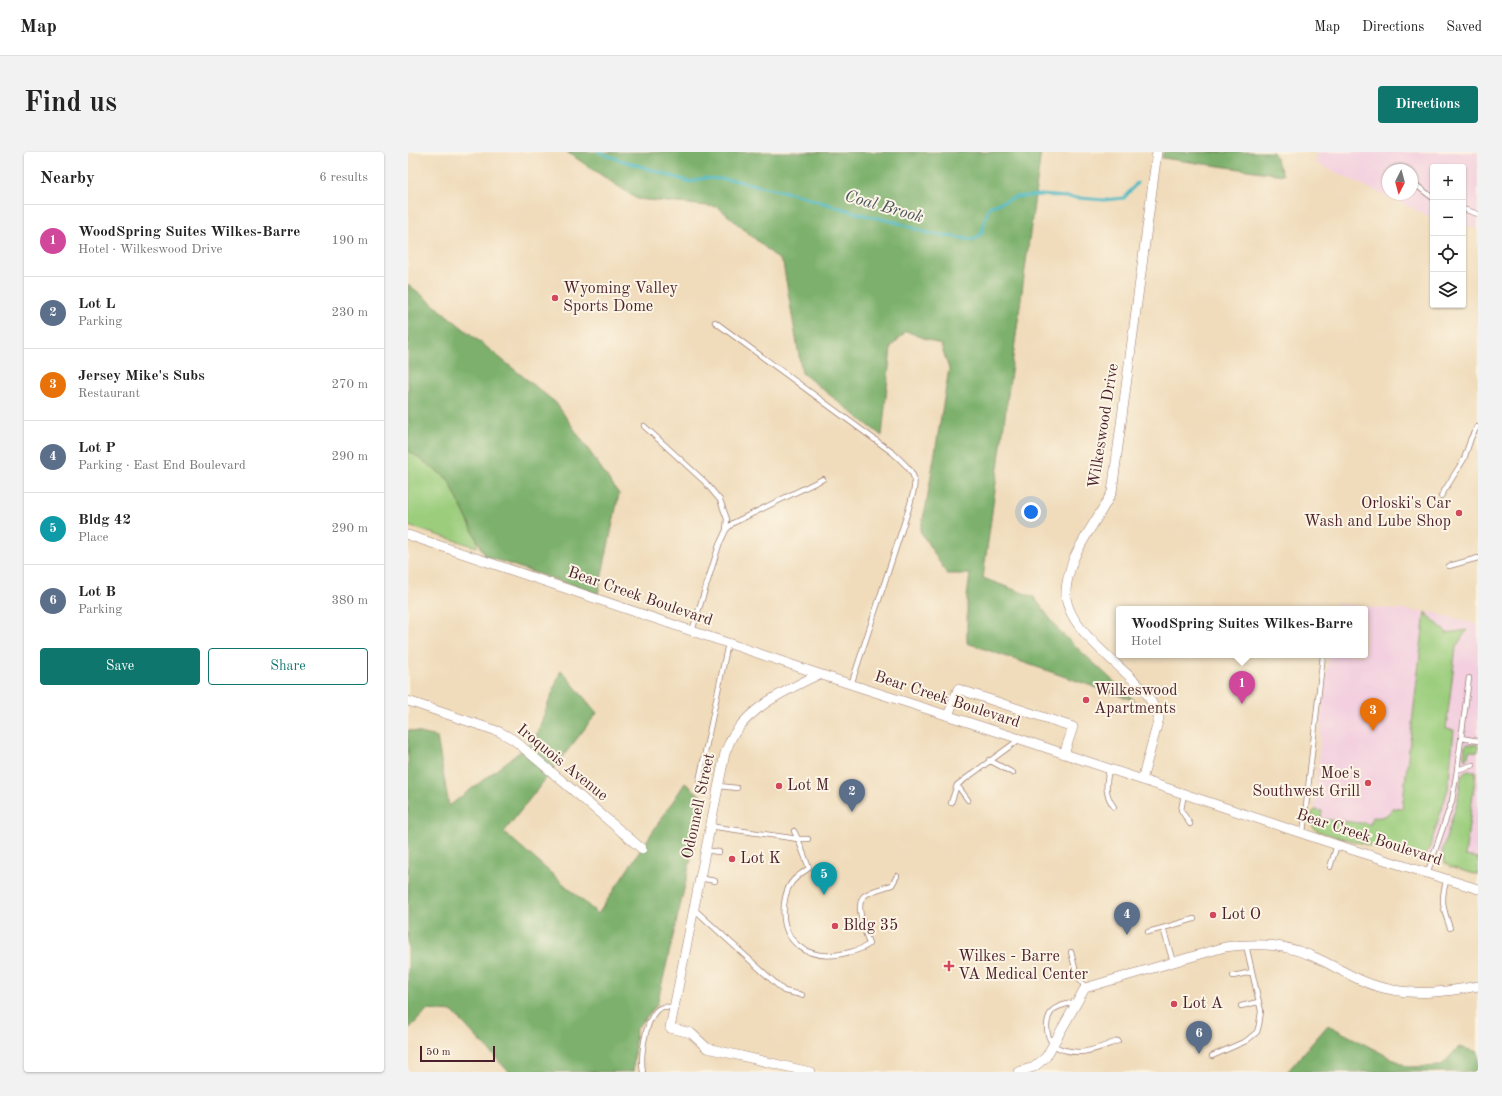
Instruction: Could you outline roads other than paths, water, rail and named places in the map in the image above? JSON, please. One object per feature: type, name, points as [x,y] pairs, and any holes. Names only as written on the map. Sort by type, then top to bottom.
[{"type":"street","name":"Wilkeswood Drive","points":[[1142,780],[1160,718],[1145,692],[1111,659],[1076,621],[1069,608],[1066,596],[1074,560],[1091,525],[1112,492],[1157,152]]},
{"type":"street","name":"Bear Creek Boulevard","points":[[408,535],[851,685],[1020,739],[1337,845],[1478,889]]},
{"type":"street","name":"Odonnell Street","points":[[810,1072],[707,1048],[691,1033],[670,1028],[724,753],[734,734],[749,716],[765,703],[819,674]]},
{"type":"street","points":[[948,716],[958,689],[1073,727],[1064,754]]},
{"type":"street","name":"Iroquois Avenue","points":[[408,701],[500,732],[507,736],[642,849]]},
{"type":"street","points":[[1018,1072],[1028,1070],[1038,1065],[1046,1057],[1076,1001],[1085,988],[1225,947],[1246,944],[1275,945],[1300,951],[1361,980],[1398,991],[1426,993],[1478,986]]},
{"type":"lane","points":[[1418,187],[1430,196]]},
{"type":"lane","points":[[1466,210],[1478,214]]},
{"type":"lane","points":[[715,322],[893,453],[910,468],[915,478],[915,490],[851,685]]},
{"type":"lane","points":[[644,426],[705,482],[720,500],[727,519],[726,530],[719,545],[692,631]]},
{"type":"lane","points":[[1441,496],[1464,459],[1471,438],[1477,427]]},
{"type":"lane","points":[[726,530],[733,523],[823,479]]},
{"type":"lane","points":[[1450,566],[1478,558]]},
{"type":"lane","points":[[699,781],[728,643]]},
{"type":"lane","points":[[1303,833],[1323,658]]},
{"type":"lane","points":[[1427,874],[1452,801],[1462,738],[1469,678]]},
{"type":"lane","points":[[1462,738],[1478,741]]},
{"type":"lane","points":[[951,803],[957,785],[989,760],[1020,739]]},
{"type":"lane","points":[[989,760],[1013,773]]},
{"type":"lane","points":[[1457,770],[1473,765]]},
{"type":"lane","points":[[1110,769],[1106,790],[1114,807]]},
{"type":"lane","points":[[957,785],[968,800]]},
{"type":"lane","points":[[717,786],[737,788]]},
{"type":"lane","points":[[1184,794],[1181,810],[1190,824]]},
{"type":"lane","points":[[709,826],[798,839],[808,839]]},
{"type":"lane","points":[[794,831],[809,868],[796,877],[789,888],[785,899],[784,922],[787,932],[794,941],[814,954],[835,956],[864,948],[868,944],[860,912],[859,905],[861,900],[869,893],[892,885],[897,876]]},
{"type":"lane","points":[[1330,867],[1337,845]]},
{"type":"lane","points":[[704,850],[719,852]]},
{"type":"lane","points":[[699,878],[716,881]]},
{"type":"lane","points":[[1447,879],[1443,893],[1443,909],[1450,928]]},
{"type":"lane","points":[[693,908],[784,991],[802,995]]},
{"type":"lane","points":[[1148,932],[1194,919]]},
{"type":"lane","points":[[1163,928],[1173,962]]},
{"type":"lane","points":[[1212,1056],[1246,1041],[1257,1032],[1261,1018],[1246,944]]},
{"type":"lane","points":[[1071,952],[1076,972],[1085,988]]},
{"type":"lane","points":[[1233,976],[1252,972]]},
{"type":"lane","points":[[1076,1001],[1057,1008],[1051,1013],[1046,1030],[1053,1045],[1064,1050],[1079,1052],[1088,1051],[1118,1041]]},
{"type":"lane","points":[[1241,1006],[1258,1002]]},
{"type":"lane","points":[[643,1072],[643,1048],[651,1020],[660,1008],[668,1006],[674,1008]]},
{"type":"waterway","name":"Coal Brook","points":[[599,152],[690,182],[704,178],[733,180],[791,193],[860,214],[895,222],[928,233],[974,240],[981,234],[989,207],[1016,197],[1041,195],[1104,200],[1124,198],[1137,183]]},
{"type":"place","name":"Wyoming Valley Sports Dome","points":[[555,298]]},
{"type":"place","name":"Orloski's Car Wash and Lube Shop","points":[[1459,513]]},
{"type":"place","name":"Wilkeswood Apartments","points":[[1086,700]]},
{"type":"place","name":"WoodSpring Suites Wilkes-Barre","points":[[1242,704]]},
{"type":"place","name":"Jersey Mike's Subs","points":[[1373,731]]},
{"type":"place","name":"Moe's Southwest Grill","points":[[1368,783]]},
{"type":"place","name":"Lot M","points":[[779,786]]},
{"type":"place","name":"Lot L","points":[[852,812]]},
{"type":"place","name":"Lot K","points":[[732,859]]},
{"type":"place","name":"Bldg 42","points":[[824,895]]},
{"type":"place","name":"Lot O","points":[[1213,915]]},
{"type":"place","name":"Bldg 35","points":[[835,926]]},
{"type":"place","name":"Lot P","points":[[1127,935]]},
{"type":"place","name":"Wilkes - Barre VA Medical Center","points":[[949,966]]},
{"type":"place","name":"Lot A","points":[[1174,1004]]},
{"type":"place","name":"Lot B","points":[[1199,1054]]}]
